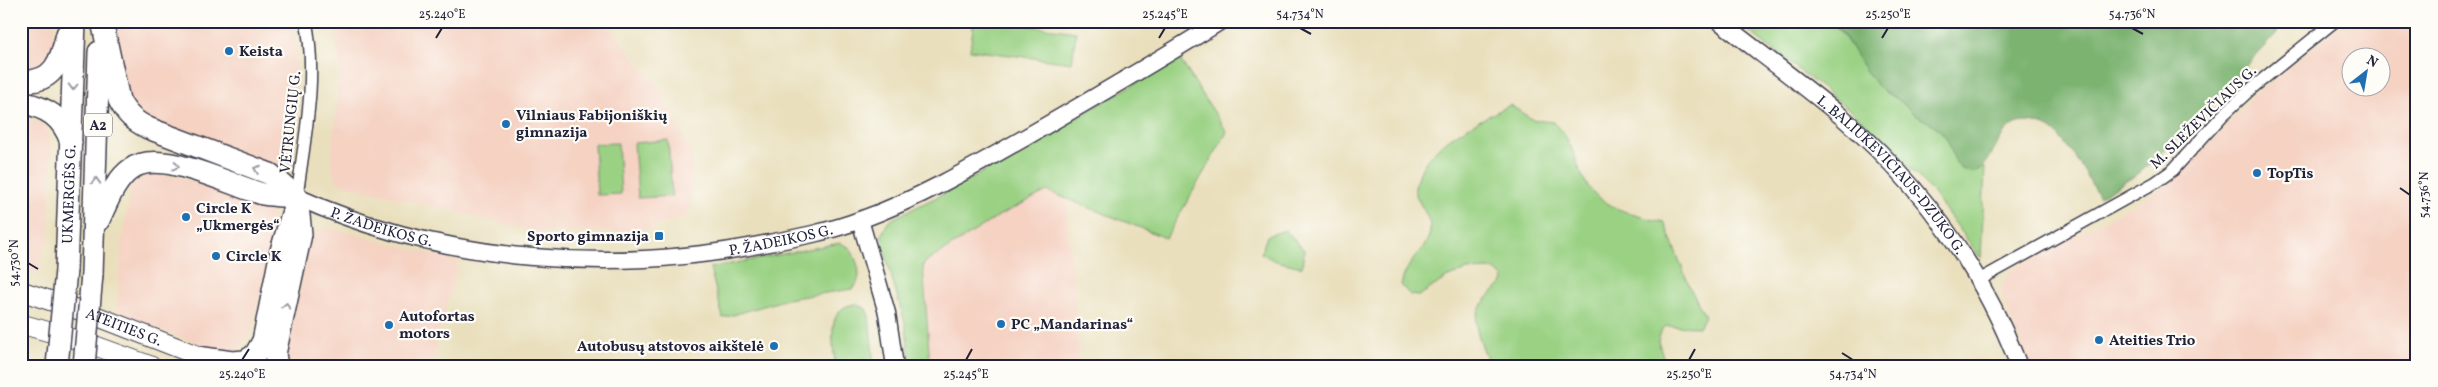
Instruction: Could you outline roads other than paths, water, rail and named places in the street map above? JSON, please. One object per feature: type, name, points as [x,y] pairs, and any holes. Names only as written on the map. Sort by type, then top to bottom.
[{"type":"highway","points":[[21,81],[37,81],[47,77],[54,70],[63,50],[70,21]]},
{"type":"highway","name":"UKMERGĖS G.","points":[[57,366],[66,270],[75,21]]},
{"type":"highway","points":[[100,21],[117,94],[124,110],[133,120],[148,128],[270,174],[297,197],[301,234],[275,354],[277,366]]},
{"type":"highway","name":"UKMERGĖS G.","points":[[84,366],[92,274],[100,21]]},
{"type":"highway","points":[[21,102],[49,110],[58,118],[72,145]]},
{"type":"highway","points":[[94,229],[111,194],[122,179],[130,169],[145,163],[174,164],[264,194],[297,197]]},
{"type":"highway","points":[[213,362],[245,361],[254,355],[263,341],[283,244],[297,197]]},
{"type":"main road","name":"ATEITIES G.","points":[[22,291],[91,314],[213,362]]},
{"type":"main road","name":"ATEITIES G.","points":[[21,324],[82,341],[151,366]]},
{"type":"street","name":"VĖTRUNGIŲ G.","points":[[297,197],[310,97],[311,68],[306,21]]},
{"type":"street","name":"P. ŽADEIKOS G.","points":[[297,197],[324,209],[421,238],[466,248],[530,257],[598,261],[682,257],[742,249],[801,237],[860,220],[937,186],[1145,68],[1222,21]]},
{"type":"street","name":"L. BALIUKEVIČIAUS-DZŪKO G.","points":[[1719,21],[1841,117],[1874,146],[1902,175],[1943,224],[1979,280],[2001,322],[2019,366]]},
{"type":"street","name":"M. SLEŽEVIČIAUS G.","points":[[1979,280],[2156,182],[2173,170],[2241,99],[2335,21]]},
{"type":"street","points":[[860,220],[887,314],[895,366]]},
{"type":"place","name":"Keista","points":[[229,51]]},
{"type":"place","name":"Vilniaus Fabijoniškių gimnazija","points":[[506,124]]},
{"type":"place","name":"TopTis","points":[[2257,173]]},
{"type":"place","name":"Circle K „Ukmergės“","points":[[186,217]]},
{"type":"place","name":"Sporto gimnazija","points":[[659,236]]},
{"type":"place","name":"Circle K","points":[[216,256]]},
{"type":"place","name":"PC „Mandarinas“","points":[[1001,324]]},
{"type":"place","name":"Autofortas motors","points":[[389,325]]},
{"type":"place","name":"Ateities Trio","points":[[2099,340]]},
{"type":"place","name":"Autobusų atstovos aikštelė","points":[[774,346]]}]
